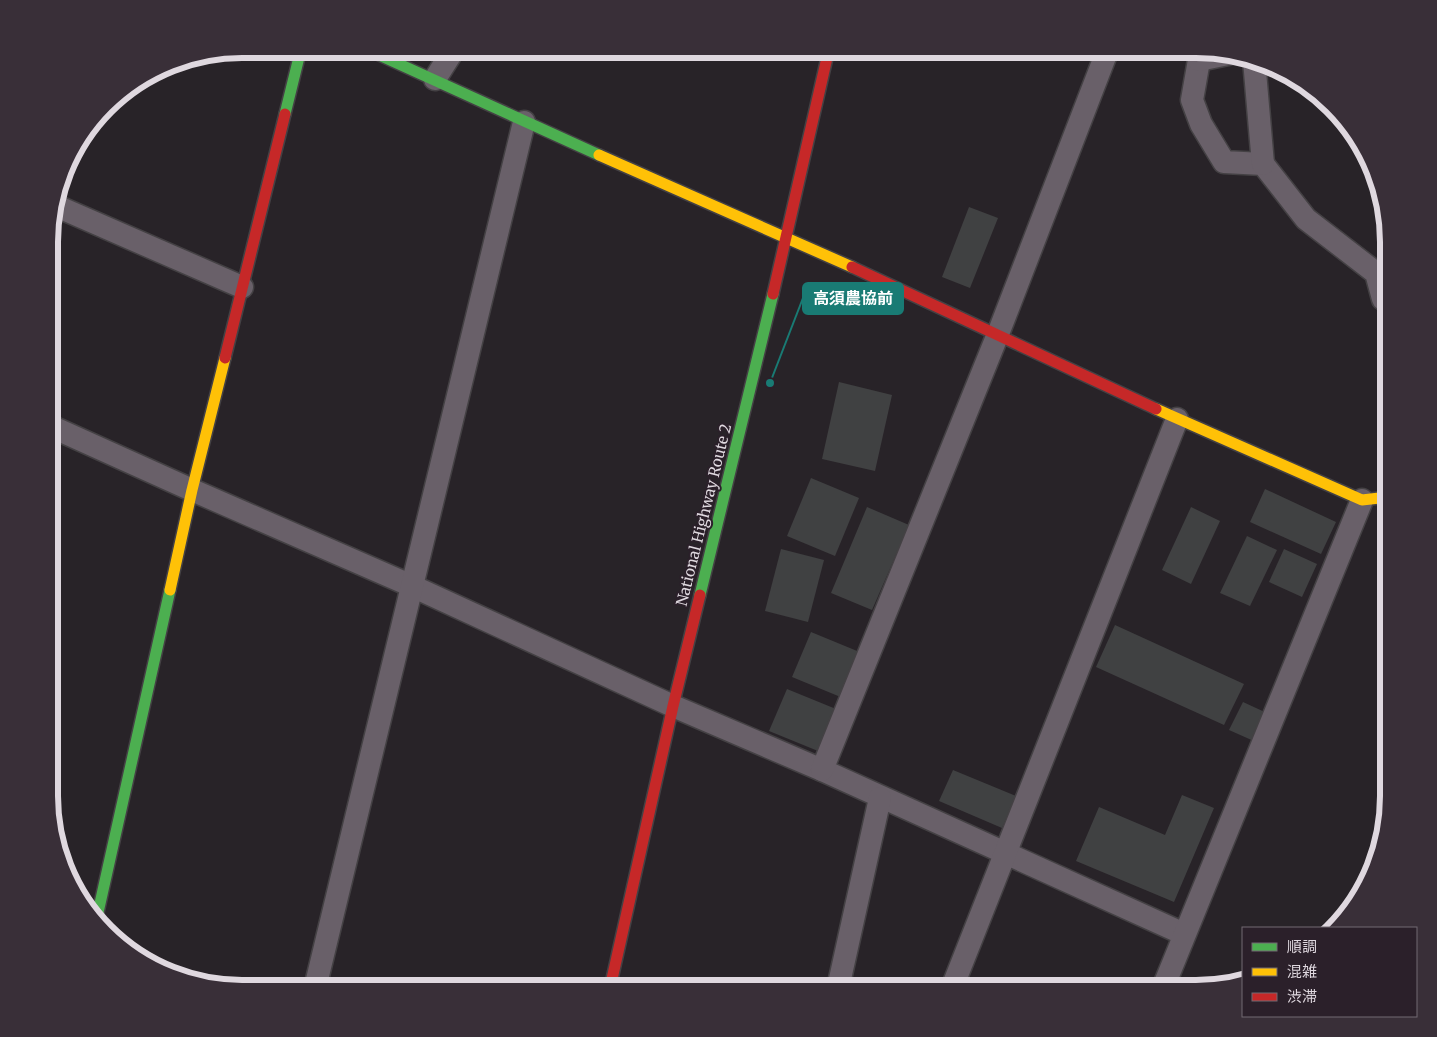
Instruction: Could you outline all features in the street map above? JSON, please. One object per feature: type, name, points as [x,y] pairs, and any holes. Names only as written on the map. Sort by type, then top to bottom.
[{"type":"main road","points":[[98,910],[192,490],[299,58]]},
{"type":"main road","points":[[387,58],[524,122],[787,237],[1177,419],[1362,500],[1380,498]]},
{"type":"main road","name":"National Highway Route 2","points":[[612,980],[673,706],[787,237],[827,58]]},
{"type":"street","points":[[435,79],[448,58]]},
{"type":"street","points":[[822,770],[998,334],[1105,58]]},
{"type":"street","points":[[1197,58],[1192,100],[1200,124],[1224,162],[1263,164]]},
{"type":"street","points":[[1255,67],[1263,164],[1306,219],[1376,273],[1380,288]]},
{"type":"street","points":[[317,980],[524,122]]},
{"type":"street","points":[[61,208],[242,287]]},
{"type":"street","points":[[955,980],[1177,419]]},
{"type":"street","points":[[58,430],[412,586],[673,706],[822,770],[880,798],[1184,934]]},
{"type":"street","points":[[1166,980],[1362,500]]},
{"type":"street","points":[[840,980],[880,798]]},
{"type":"building","points":[[969,207],[998,218],[970,288],[942,277]]},
{"type":"building","points":[[839,382],[892,395],[875,471],[822,459]]},
{"type":"building","points":[[811,478],[859,498],[835,556],[787,536]]},
{"type":"building","points":[[1265,489],[1336,522],[1321,554],[1250,522]]},
{"type":"building","points":[[867,507],[909,525],[872,610],[831,593]]},
{"type":"building","points":[[1191,507],[1220,521],[1191,584],[1162,570]]},
{"type":"building","points":[[1247,536],[1277,550],[1250,606],[1220,593]]},
{"type":"building","points":[[781,549],[824,560],[808,622],[765,611]]},
{"type":"building","points":[[1284,549],[1317,564],[1302,597],[1269,582]]},
{"type":"building","points":[[1115,625],[1244,684],[1224,725],[1096,667]]},
{"type":"building","points":[[811,632],[862,653],[843,698],[792,677]]},
{"type":"building","points":[[787,689],[836,709],[818,751],[769,731]]},
{"type":"building","points":[[1243,702],[1269,714],[1256,742],[1229,730]]},
{"type":"building","points":[[953,770],[1016,796],[1002,828],[939,801]]},
{"type":"building","points":[[1182,795],[1214,808],[1174,902],[1076,861],[1099,807],[1165,835]]},
{"type":"traffic: fast","points":[[285,114],[299,58]]},
{"type":"traffic: fast","points":[[386,58],[599,155]]},
{"type":"traffic: fast","points":[[700,595],[773,294]]},
{"type":"traffic: fast","points":[[98,911],[170,590]]},
{"type":"traffic: slow","points":[[599,155],[852,267]]},
{"type":"traffic: slow","points":[[170,590],[192,490],[225,358]]},
{"type":"traffic: slow","points":[[1156,409],[1362,500],[1380,498]]},
{"type":"traffic: jam","points":[[773,294],[827,58]]},
{"type":"traffic: jam","points":[[225,358],[285,114]]},
{"type":"traffic: jam","points":[[852,267],[1156,409]]},
{"type":"traffic: jam","points":[[612,980],[673,706],[700,595]]},
{"type":"place","name":"高須農協前","points":[[770,383]]}]
